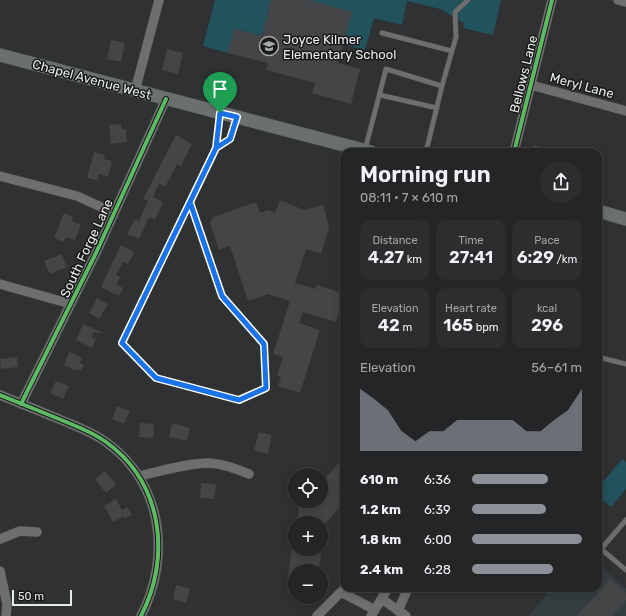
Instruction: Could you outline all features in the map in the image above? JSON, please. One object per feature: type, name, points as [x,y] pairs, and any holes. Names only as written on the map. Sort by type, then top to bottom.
[{"type":"main road","name":"Chapel Avenue West","points":[[0,55],[356,148]]},
{"type":"main road","points":[[602,212],[626,219]]},
{"type":"street","points":[[135,91],[159,0]]},
{"type":"street","name":"Bellows Lane","points":[[515,148],[552,0]]},
{"type":"street","points":[[618,0],[626,2]]},
{"type":"street","name":"Meryl Lane","points":[[531,85],[626,111]]},
{"type":"street","name":"South Forge Lane","points":[[21,404],[71,304],[166,99]]},
{"type":"street","points":[[0,176],[77,196],[114,213]]},
{"type":"street","points":[[0,284],[71,304]]},
{"type":"street","points":[[0,395],[87,430],[121,453],[139,476],[146,487],[153,508],[158,531],[156,572],[147,604],[141,616]]},
{"type":"street","points":[[139,476],[184,466],[210,463],[230,467],[250,474]]},
{"type":"street","points":[[0,539],[20,531],[37,532]]},
{"type":"street","points":[[0,570],[7,604],[6,616]]},
{"type":"street","points":[[317,616],[341,592]]},
{"type":"street","points":[[346,592],[373,613],[386,592]]},
{"type":"street","points":[[382,600],[402,613],[407,592]]},
{"type":"lane","points":[[427,148],[452,51],[456,31],[454,23],[455,12],[468,0]]},
{"type":"lane","points":[[382,33],[452,51]]},
{"type":"lane","points":[[369,148],[386,69],[442,86]]},
{"type":"lane","points":[[380,95],[437,108]]},
{"type":"lane","points":[[190,202],[222,296],[264,344],[266,388],[239,400],[156,378],[122,343],[216,148],[220,113]]},
{"type":"lane","points":[[216,148],[230,139],[237,117]]},
{"type":"lane","points":[[602,358],[626,364]]},
{"type":"lane","points":[[626,520],[602,549],[626,570]]},
{"type":"shaded area","points":[[215,0],[271,0],[262,36],[235,29],[228,53],[203,46]]},
{"type":"shaded area","points":[[308,0],[501,0],[493,35],[463,28],[464,23],[440,9],[407,1],[402,25],[374,18],[365,50],[343,44],[352,12]]},
{"type":"shaded area","points":[[622,459],[626,462],[626,489],[611,507],[602,499],[602,483]]},
{"type":"shaded area","points":[[602,567],[626,588],[626,616],[528,616],[549,592],[602,592]]},
{"type":"building","points":[[271,0],[308,0],[352,12],[338,63],[360,69],[351,104],[312,93],[315,83],[266,70],[268,63],[228,53],[234,29],[262,36]]},
{"type":"building","points":[[111,40],[125,43],[121,62],[107,59]]},
{"type":"building","points":[[167,49],[183,53],[178,74],[162,70]]},
{"type":"building","points":[[121,124],[122,129],[126,129],[127,142],[111,144],[109,125]]},
{"type":"building","points":[[176,135],[192,144],[181,166],[177,164],[165,187],[159,184],[153,197],[163,202],[155,220],[149,217],[139,239],[127,234],[135,219],[139,221],[148,201],[143,199]]},
{"type":"building","points":[[534,145],[544,148],[533,148]]},
{"type":"building","points":[[94,152],[105,155],[104,159],[112,161],[108,177],[99,174],[97,180],[87,178]]},
{"type":"building","points":[[280,200],[304,210],[323,205],[329,227],[321,254],[306,249],[295,283],[316,289],[317,285],[340,293],[340,308],[336,322],[303,312],[299,323],[320,330],[300,393],[278,386],[281,377],[277,375],[283,357],[273,354],[290,301],[268,294],[248,301],[230,246],[219,250],[210,223],[213,217],[256,202],[260,213],[268,210],[275,213]]},
{"type":"building","points":[[64,213],[73,217],[72,221],[81,225],[75,240],[66,237],[64,242],[54,238]]},
{"type":"building","points":[[121,245],[134,252],[128,264],[123,262],[116,275],[120,277],[117,285],[123,288],[119,296],[101,287]]},
{"type":"building","points":[[62,254],[67,267],[50,274],[44,261]]},
{"type":"building","points":[[97,298],[108,304],[99,319],[89,313]]},
{"type":"building","points":[[83,324],[104,333],[93,333],[92,337],[96,339],[92,348],[76,340]]},
{"type":"building","points":[[69,352],[82,358],[80,363],[84,365],[81,371],[77,369],[76,371],[64,365]]},
{"type":"building","points":[[17,357],[18,367],[1,369],[0,359]]},
{"type":"building","points":[[56,381],[69,386],[63,399],[50,393]]},
{"type":"building","points":[[117,406],[130,411],[124,424],[112,419]]},
{"type":"building","points":[[140,423],[154,424],[153,438],[139,437]]},
{"type":"building","points":[[172,423],[190,428],[187,441],[169,437]]},
{"type":"building","points":[[259,432],[272,435],[268,454],[254,450]]},
{"type":"building","points":[[340,462],[340,507],[328,521],[328,516],[298,516],[299,508],[328,508],[328,475]]},
{"type":"building","points":[[105,471],[116,484],[106,493],[95,479]]},
{"type":"building","points":[[201,483],[216,484],[214,499],[200,498]]},
{"type":"building","points":[[116,499],[122,510],[127,507],[132,515],[125,519],[124,516],[113,522],[104,506]]},
{"type":"building","points":[[291,556],[321,556],[319,564],[290,564]]},
{"type":"building","points":[[610,579],[626,593],[626,600],[612,616],[577,616],[598,592],[602,592],[602,588]]},
{"type":"building","points":[[176,585],[190,589],[186,603],[173,599]]},
{"type":"cycle path","points":[[515,148],[552,0]]},
{"type":"cycle path","points":[[21,404],[96,253],[166,99]]},
{"type":"cycle path","points":[[0,395],[95,435],[125,458],[139,478],[150,499],[156,522],[158,545],[156,569],[151,593],[141,616]]},
{"type":"place","name":"Joyce Kilmer Elementary School","points":[[269,46]]},
{"type":"route","points":[[220,113],[216,148],[122,343],[156,378],[239,400],[266,388],[264,344],[222,296],[190,202],[216,148],[230,139],[237,117],[220,113]]}]
